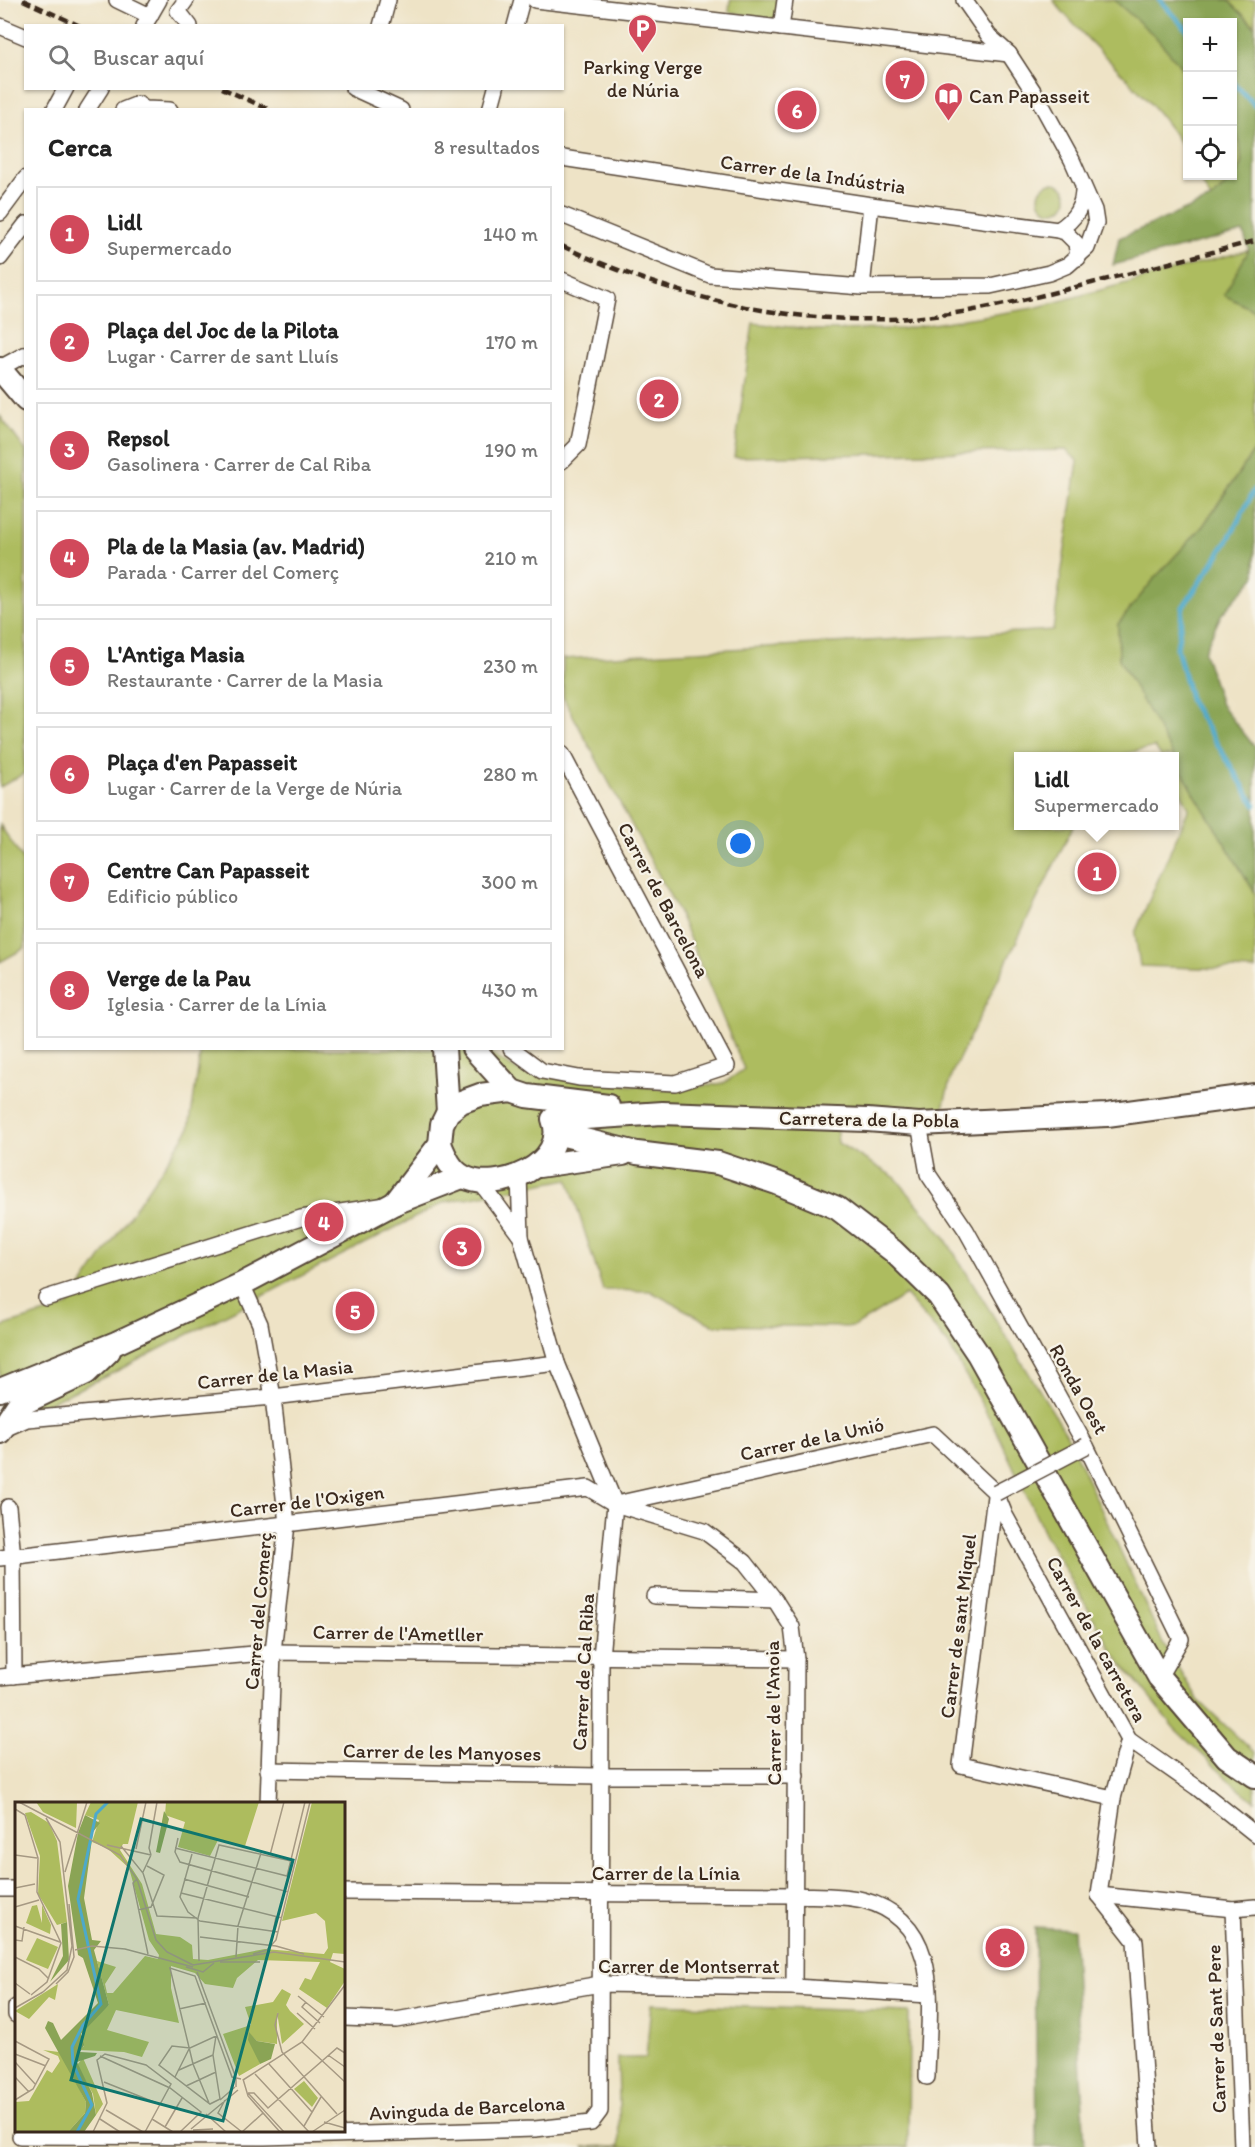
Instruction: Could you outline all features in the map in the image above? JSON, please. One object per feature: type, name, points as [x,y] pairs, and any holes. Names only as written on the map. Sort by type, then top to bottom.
[{"type":"street","points":[[117,0],[147,21],[159,0]]},
{"type":"street","points":[[382,24],[388,0]]},
{"type":"street","points":[[516,24],[522,0]]},
{"type":"street","points":[[535,0],[1009,54]]},
{"type":"street","points":[[781,28],[784,0]]},
{"type":"street","points":[[564,216],[710,275],[862,287],[990,286],[1064,268],[1087,248],[1094,232],[1094,210],[1072,160],[1039,100],[1009,54],[989,36],[964,0]]},
{"type":"street","points":[[182,5],[189,24]]},
{"type":"street","points":[[0,26],[24,36]]},
{"type":"street","points":[[55,108],[65,90]]},
{"type":"street","points":[[88,108],[100,90]]},
{"type":"street","points":[[360,90],[397,108]]},
{"type":"street","points":[[491,108],[495,90]]},
{"type":"street","points":[[128,108],[138,104],[144,108]]},
{"type":"street","name":"Carrer de la Indústria","points":[[564,158],[871,205],[1058,230]]},
{"type":"street","points":[[0,213],[24,181]]},
{"type":"street","points":[[1058,230],[1071,221],[1080,209],[1083,186]]},
{"type":"street","points":[[862,287],[871,205]]},
{"type":"street","points":[[0,258],[24,227]]},
{"type":"street","points":[[1058,230],[1072,236],[1076,243],[1078,258]]},
{"type":"street","points":[[564,281],[607,299],[578,445],[564,459]]},
{"type":"street","points":[[24,355],[0,368],[24,398]]},
{"type":"street","name":"Carrer de Barcelona","points":[[513,1050],[520,1058],[542,1071],[579,1078],[675,1083],[727,1066],[567,771]]},
{"type":"street","points":[[444,1050],[448,1112]]},
{"type":"street","points":[[475,1050],[520,1094],[544,1107],[555,1127],[550,1152],[529,1170]]},
{"type":"street","points":[[472,1180],[449,1163],[440,1144],[442,1124],[448,1112],[461,1102],[480,1095],[520,1094],[662,1113]]},
{"type":"street","name":"Carretera de la Pobla","points":[[555,1127],[662,1113],[919,1124],[1107,1115],[1255,1095]]},
{"type":"street","name":"Ronda Oest","points":[[919,1124],[928,1174],[966,1230],[1086,1446],[1181,1639],[1160,1677]]},
{"type":"street","points":[[555,1127],[637,1153],[718,1162],[837,1208],[892,1251],[939,1296],[978,1354],[1160,1677],[1227,1757],[1255,1776]]},
{"type":"street","points":[[0,1390],[116,1343],[242,1284],[395,1203],[440,1144]]},
{"type":"street","points":[[46,1298],[302,1218],[395,1203],[472,1180],[637,1153]]},
{"type":"street","name":"Carrer de Cal Riba","points":[[529,1170],[521,1237],[557,1363],[615,1504],[601,1657],[599,1776],[603,1894],[600,2111],[591,2123]]},
{"type":"street","name":"Carrer de Cal Riba","points":[[472,1180],[521,1237]]},
{"type":"street","name":"Carrer del Comerç","points":[[242,1284],[260,1324],[273,1397],[287,1524],[273,1652],[268,1802]]},
{"type":"street","points":[[0,1431],[17,1406],[86,1372],[116,1343]]},
{"type":"street","name":"Carrer de la Masia","points":[[0,1431],[27,1419],[273,1397],[557,1363]]},
{"type":"street","name":"Carrer de la Unió","points":[[615,1504],[933,1434],[996,1493],[1005,1515]]},
{"type":"street","points":[[996,1493],[1086,1446]]},
{"type":"street","name":"Carrer de l'Oxigen","points":[[7,1557],[588,1488],[615,1504]]},
{"type":"street","name":"Carrer de sant Miquel","points":[[996,1493],[962,1765],[1113,1798]]},
{"type":"street","name":"Carrer de l'Anoia","points":[[615,1504],[704,1531],[745,1562],[775,1600],[792,1627],[796,1659],[794,1987]]},
{"type":"street","points":[[7,1677],[8,1507]]},
{"type":"street","name":"Carrer de la carretera","points":[[1005,1515],[1129,1740],[1196,1787],[1255,1834]]},
{"type":"street","points":[[654,1596],[775,1600]]},
{"type":"street","name":"Carrer de l'Ametller","points":[[7,1677],[273,1652],[796,1659]]},
{"type":"street","points":[[1129,1740],[1113,1798],[1099,1895],[1135,1941],[1149,2147]]},
{"type":"street","name":"Carrer de les Manyoses","points":[[268,1770],[599,1776],[796,1776]]},
{"type":"street","name":"Carrer de la Línia","points":[[345,1892],[795,1894],[864,1900],[893,1914],[916,1935],[928,1963],[927,2077]]},
{"type":"street","points":[[1099,1895],[1233,1909],[1255,1907]]},
{"type":"street","name":"Carrer de Sant Pere","points":[[1233,1909],[1242,2147]]},
{"type":"street","name":"Carrer de Montserrat","points":[[345,2018],[396,2020],[600,1984],[794,1987],[929,1995]]},
{"type":"street","name":"Avinguda de Barcelona","points":[[20,2138],[189,2142],[264,2134],[535,2129],[591,2123]]},
{"type":"green space","points":[[730,0],[779,0],[776,20],[729,12]]},
{"type":"green space","points":[[1053,0],[1114,0],[1154,35],[1183,68],[1183,149],[1159,114]]},
{"type":"green space","points":[[1114,0],[1228,0],[1255,27],[1255,311],[1224,295],[1249,250],[1243,232],[1113,265],[1119,238],[1211,199],[1232,180],[1237,180],[1237,174],[1242,165],[1237,135],[1237,18],[1183,18],[1183,68],[1154,35]]},
{"type":"green space","points":[[1228,0],[1255,0],[1255,27],[1254,25]]},
{"type":"green space","points":[[1237,134],[1242,149],[1240,167],[1237,172]]},
{"type":"green space","points":[[1200,180],[1231,180],[1229,183],[1211,199]]},
{"type":"green space","points":[[1053,183],[1063,187],[1067,197],[1063,207],[1053,211],[1043,207],[1039,197],[1043,187]]},
{"type":"green space","points":[[1249,250],[1224,295],[1255,311],[1255,449],[1203,526],[1155,578],[1118,624],[1119,659],[1173,752],[1158,752],[1155,747],[1132,752],[1014,752],[1014,830],[1071,830],[952,1073],[943,1108],[834,1107],[838,1143],[896,1178],[943,1235],[1066,1433],[1162,1641],[1197,1699],[1255,1753],[1255,1801],[1240,1790],[1175,1729],[1114,1654],[1045,1535],[996,1430],[948,1344],[905,1295],[854,1327],[713,1325],[650,1291],[603,1290],[568,1179],[445,1202],[115,1372],[36,1409],[0,1421],[0,1327],[68,1306],[189,1129],[201,1050],[484,1050],[524,1074],[673,1090],[724,1083],[744,1069],[678,911],[564,699],[564,659],[1053,630],[1078,461],[1066,450],[734,457],[753,323],[817,330],[901,329],[1034,308]]},
{"type":"green space","points":[[0,416],[24,448],[24,774],[0,787]]},
{"type":"green space","points":[[1255,449],[1255,577],[1221,615],[1204,652],[1221,705],[1255,747],[1255,893],[1179,766],[1179,752],[1171,752],[1119,659],[1118,624],[1155,578],[1203,526]]},
{"type":"green space","points":[[1179,764],[1255,893],[1255,970],[1140,966],[1135,933],[1189,808],[1179,789]]},
{"type":"green space","points":[[0,825],[24,861],[24,949],[0,962]]},
{"type":"green space","points":[[1035,1927],[1073,1929],[1085,2147],[1037,2147]]},
{"type":"green space","points":[[651,2004],[909,2012],[908,2147],[583,2147],[620,2146],[618,2058],[646,2058]]},
{"type":"waterway","points":[[1160,0],[1183,25]]},
{"type":"waterway","points":[[1237,86],[1255,106]]},
{"type":"waterway","points":[[1255,489],[1227,542],[1183,607],[1177,648],[1191,702],[1255,805]]},
{"type":"railway","points":[[23,0],[76,24]]},
{"type":"railway","points":[[226,90],[266,108]]},
{"type":"railway","points":[[564,247],[646,280],[732,304],[775,312],[865,319],[933,316],[1002,305],[1255,241]]},
{"type":"place","name":"Parking Verge de Núria","points":[[643,54]]},
{"type":"place","name":"Centre Can Papasseit","points":[[905,80]]},
{"type":"place","name":"Plaça d'en Papasseit","points":[[797,110]]},
{"type":"place","name":"Can Papasseit","points":[[948,122]]},
{"type":"place","name":"Plaça del Joc de la Pilota","points":[[659,399]]},
{"type":"place","name":"Lidl","points":[[1097,872]]},
{"type":"place","name":"Pla de la Masia (av. Madrid)","points":[[324,1222]]},
{"type":"place","name":"Repsol","points":[[462,1247]]},
{"type":"place","name":"L'Antiga Masia","points":[[355,1311]]},
{"type":"place","name":"Verge de la Pau","points":[[1005,1948]]}]
